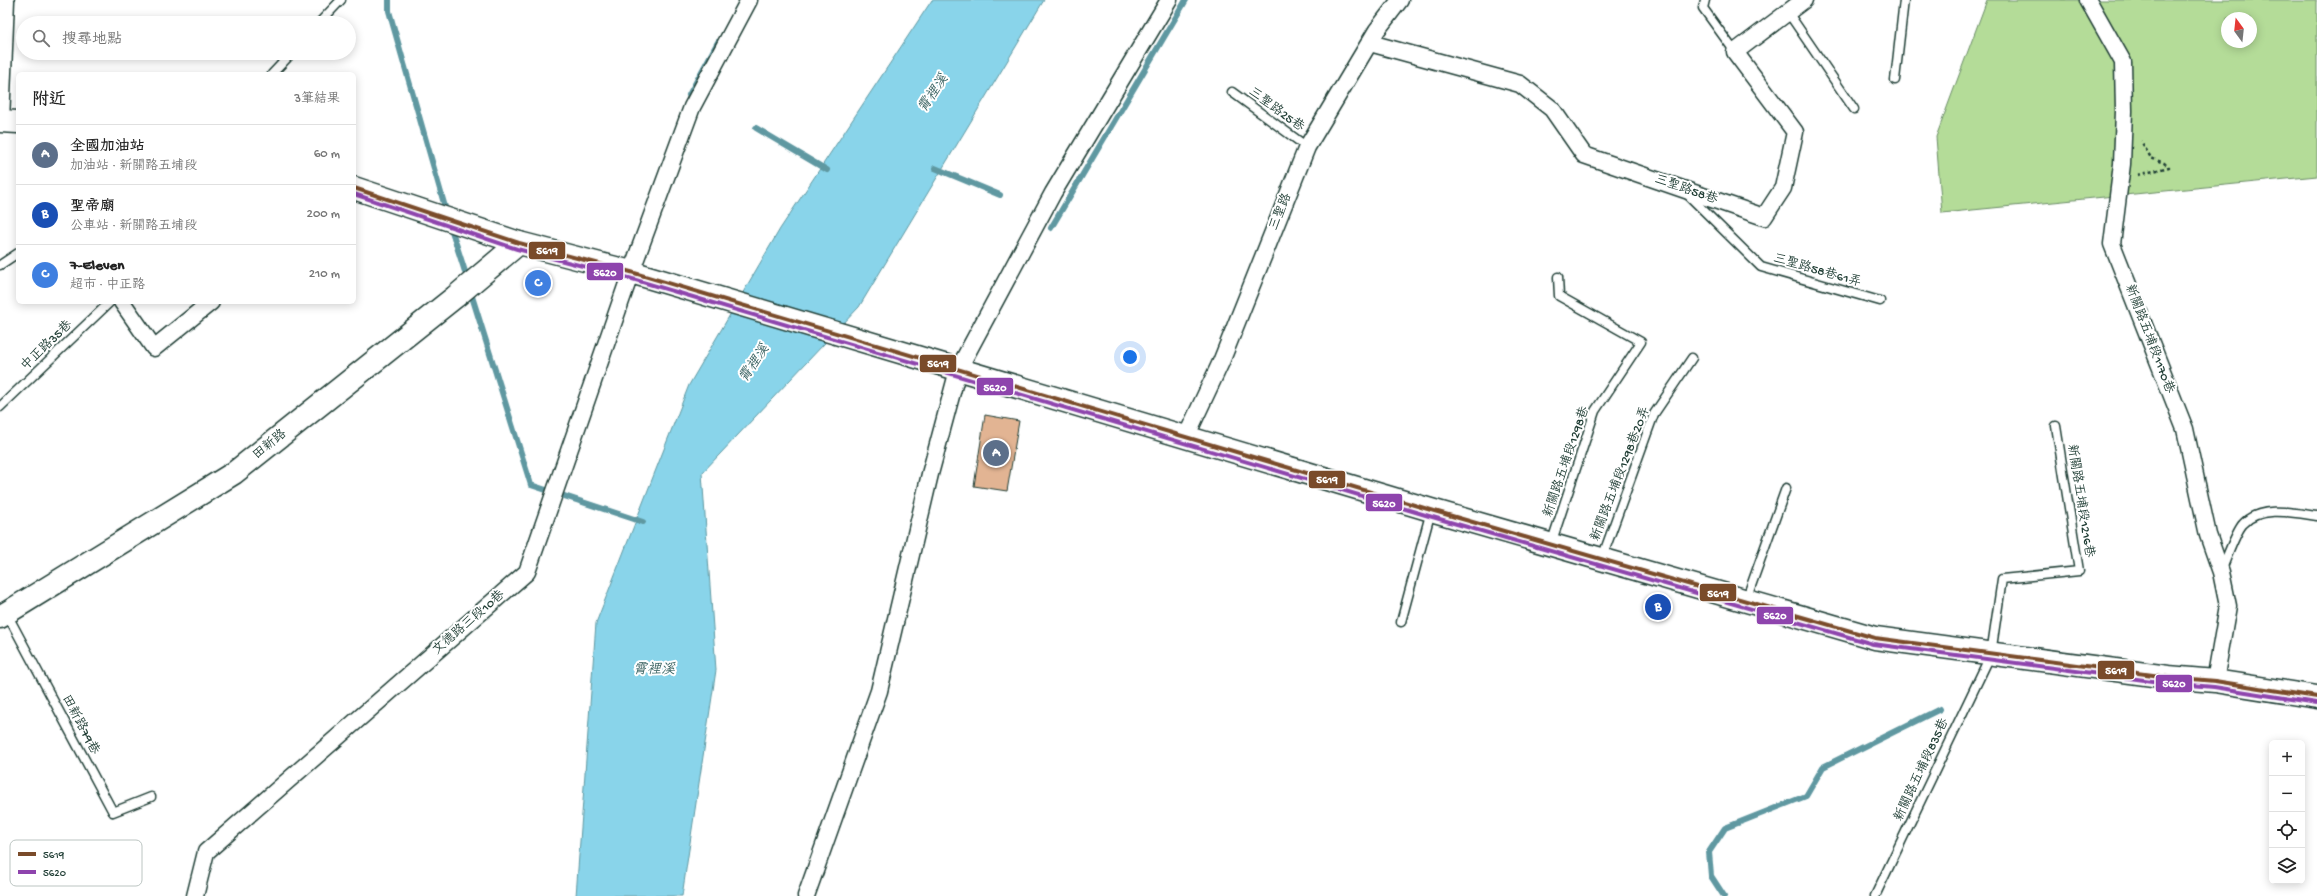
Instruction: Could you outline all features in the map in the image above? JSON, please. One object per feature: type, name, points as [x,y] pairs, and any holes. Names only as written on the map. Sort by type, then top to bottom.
[{"type":"main road","points":[[356,189],[519,243],[631,272],[1431,510],[1875,638],[2168,677],[2215,681],[2317,697]]},
{"type":"main road","name":"田新路","points":[[3,616],[234,473],[455,297],[519,243]]},
{"type":"street","points":[[6,0],[6,121]]},
{"type":"street","name":"文德路三段10巷","points":[[195,896],[206,852],[527,572],[631,272],[692,107],[749,0]]},
{"type":"street","points":[[806,896],[879,691],[930,474],[958,370],[1053,193],[1169,0]]},
{"type":"street","name":"三聖路","points":[[1186,437],[1221,362],[1307,147],[1370,43],[1400,0]]},
{"type":"street","points":[[1735,52],[1787,11],[1804,0]]},
{"type":"street","name":"新關路五埔段1170巷","points":[[2088,0],[2123,62],[2124,110],[2119,182],[2112,244],[2185,429],[2208,535],[2221,572],[2228,606],[2215,681]]},
{"type":"street","name":"三聖路58巷","points":[[1370,43],[1520,84],[1552,109],[1584,155],[1764,217],[1783,188],[1795,132],[1735,52]]},
{"type":"street","points":[[123,304],[154,348],[209,304]]},
{"type":"lane","points":[[326,16],[341,0]]},
{"type":"lane","points":[[1705,0],[1702,8],[1735,52]]},
{"type":"lane","points":[[1895,80],[1904,0]]},
{"type":"lane","points":[[1787,11],[1854,109]]},
{"type":"lane","points":[[274,72],[285,60]]},
{"type":"lane","name":"三聖路25巷","points":[[1232,92],[1307,147]]},
{"type":"lane","name":"三聖路58巷61弄","points":[[1683,189],[1761,267],[1880,301]]},
{"type":"lane","points":[[0,265],[16,254]]},
{"type":"lane","name":"新關路五埔段1298巷","points":[[1550,545],[1595,410],[1641,342],[1559,296],[1558,277]]},
{"type":"lane","name":"中正路35巷","points":[[0,407],[108,304]]},
{"type":"lane","name":"新關路五埔段1298巷20弄","points":[[1601,559],[1654,414],[1692,358]]},
{"type":"lane","name":"新關路五埔段1216巷","points":[[1990,654],[2002,579],[2079,571],[2056,426]]},
{"type":"lane","points":[[1745,601],[1786,488]]},
{"type":"lane","points":[[1401,622],[1431,510]]},
{"type":"lane","points":[[2221,572],[2242,524],[2251,518],[2263,514],[2285,512],[2317,516]]},
{"type":"lane","name":"田新路79巷","points":[[3,616],[113,812],[151,798]]},
{"type":"lane","name":"新關路五埔段835巷","points":[[1875,896],[1990,654]]},
{"type":"path","points":[[2119,182],[2150,170],[2169,167],[2164,163],[2151,158],[2139,138]]},
{"type":"green space","points":[[1987,0],[2317,0],[2317,176],[1942,213],[1936,137]]},
{"type":"water","name":"霄裡溪","points":[[932,0],[1044,0],[859,307],[702,473],[716,670],[682,896],[576,896],[596,623],[689,385],[780,229]]},
{"type":"building","points":[[985,415],[1019,421],[1007,491],[974,486]]},
{"type":"waterway","points":[[389,0],[389,11],[447,214]]},
{"type":"waterway","points":[[1051,228],[1186,0]]},
{"type":"waterway","points":[[689,95],[718,42]]},
{"type":"waterway","points":[[756,128],[827,170]]},
{"type":"waterway","points":[[935,168],[1000,195]]},
{"type":"waterway","points":[[450,225],[468,281]]},
{"type":"waterway","points":[[470,290],[531,485],[643,522]]},
{"type":"waterway","points":[[1724,896],[1711,876],[1709,852],[1725,828],[1806,796],[1823,767],[1940,709]]},
{"type":"transit line","name":"5619","points":[[356,189],[519,243],[631,272],[1431,510],[1875,638],[2168,677],[2215,681],[2317,697]]},
{"type":"transit line","name":"5620","points":[[356,195],[517,249],[629,278],[1429,516],[1873,644],[2167,683],[2214,687],[2316,703]]},
{"type":"place","name":"7-Eleven","points":[[538,283]]},
{"type":"place","name":"全國加油站","points":[[996,453]]},
{"type":"place","name":"聖帝廟","points":[[1658,607]]}]
